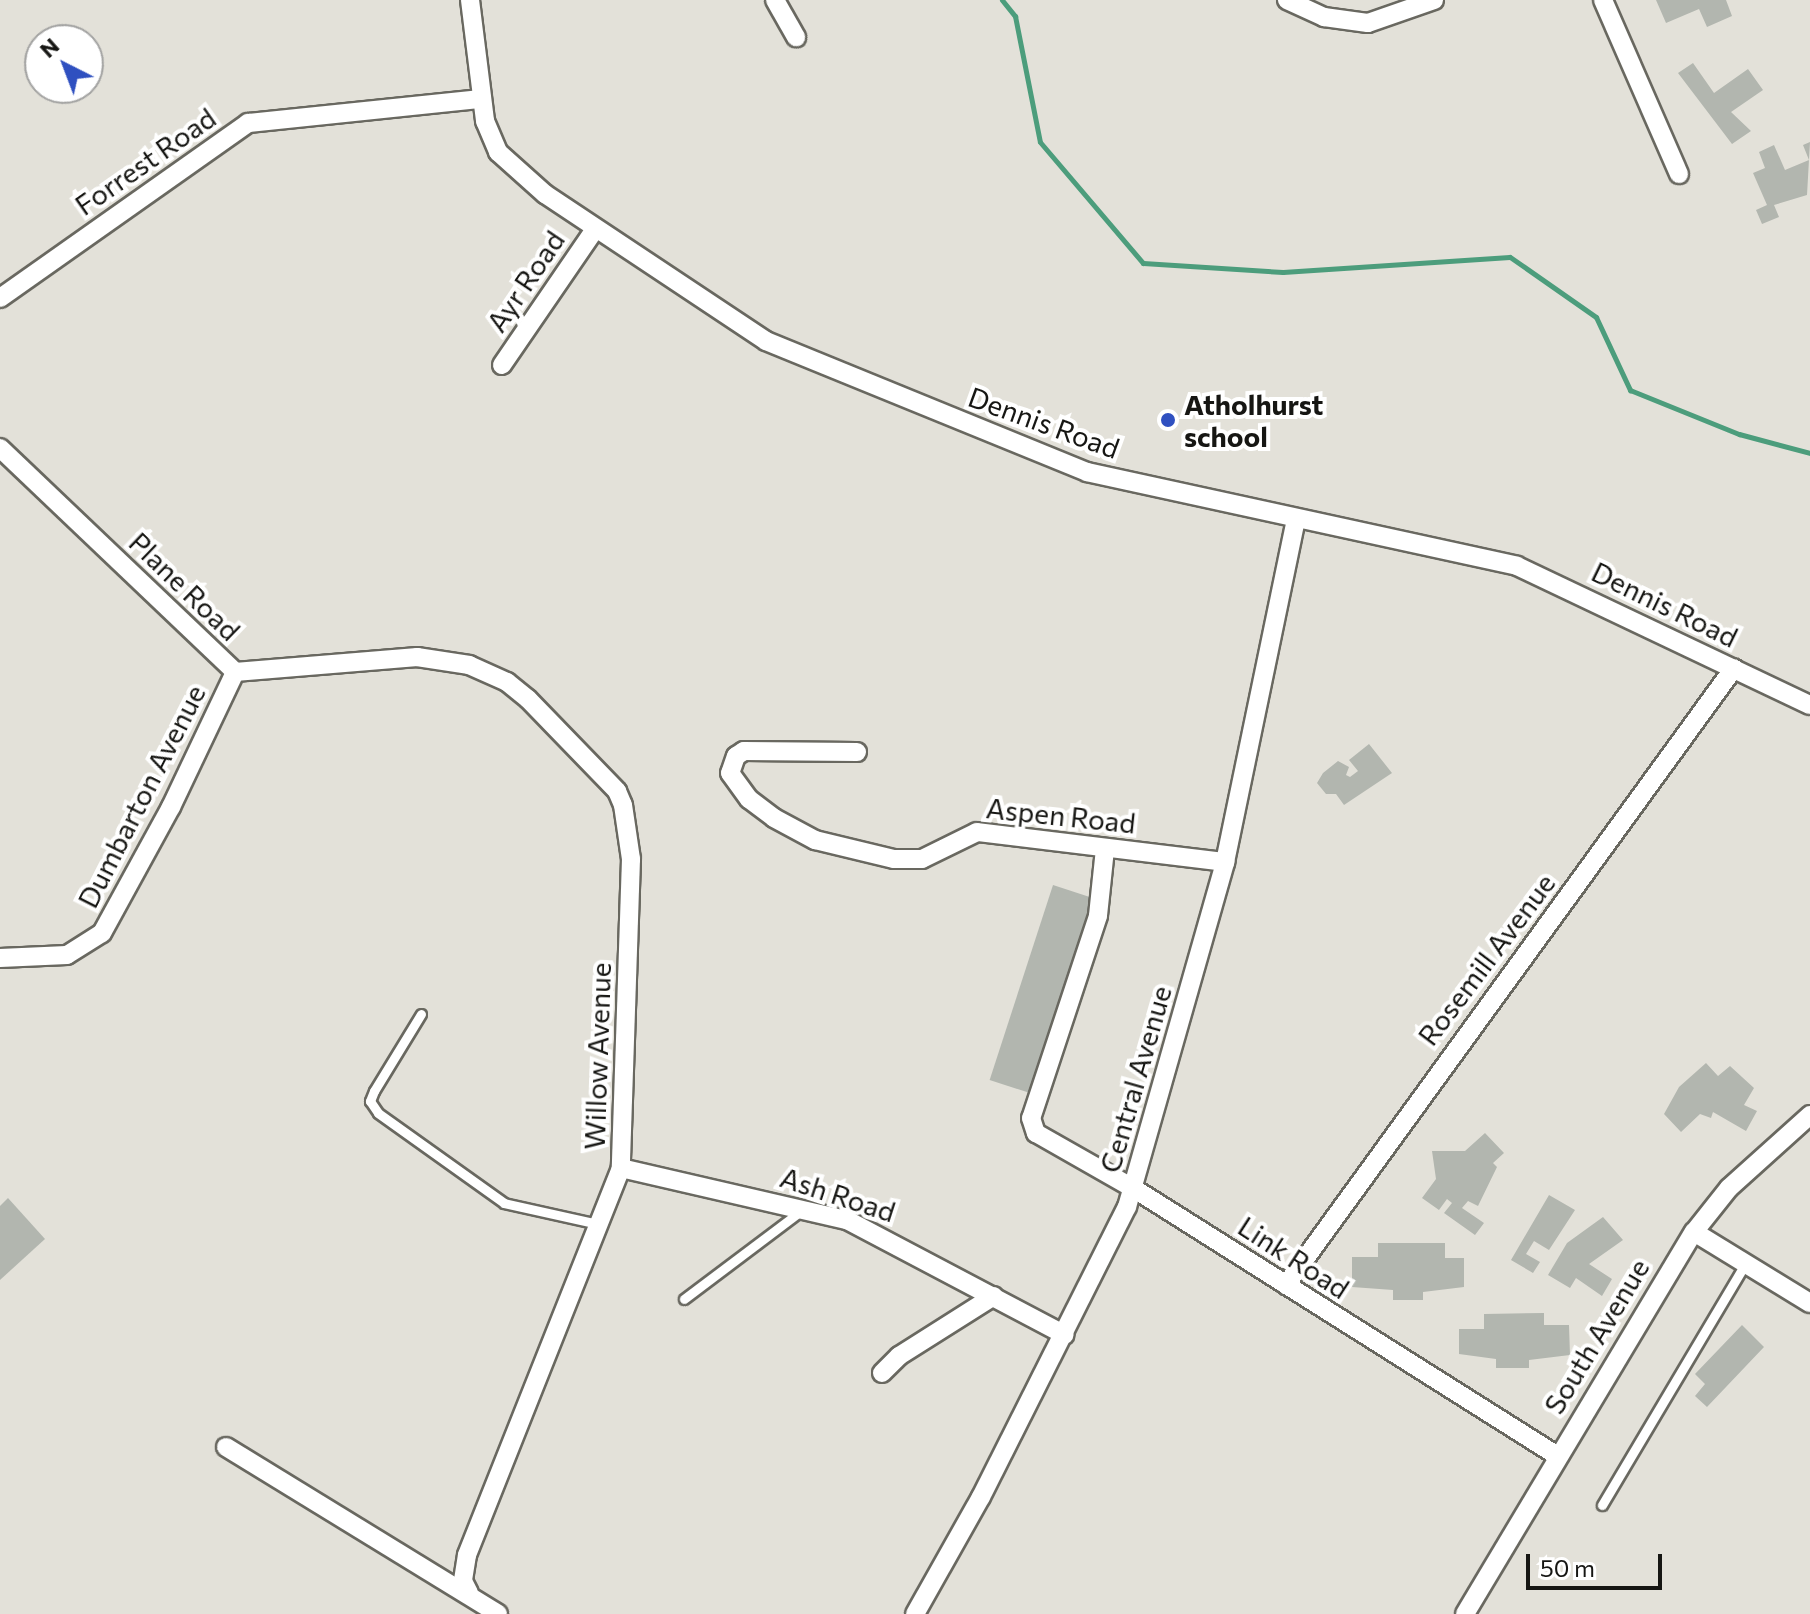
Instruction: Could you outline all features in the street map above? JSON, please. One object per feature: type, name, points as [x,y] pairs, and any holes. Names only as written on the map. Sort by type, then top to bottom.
[{"type":"street","name":"Dennis Road","points":[[470,0],[482,99],[498,152],[595,229],[726,319],[803,358],[1087,472],[1517,566],[1810,705]]},
{"type":"street","points":[[775,0],[796,37]]},
{"type":"street","points":[[1287,0],[1324,17],[1368,23],[1434,0]]},
{"type":"street","points":[[1603,0],[1679,174]]},
{"type":"street","name":"Forrest Road","points":[[0,298],[248,123],[482,99]]},
{"type":"street","name":"Ayr Road","points":[[502,365],[595,229]]},
{"type":"street","name":"Plane Road","points":[[0,448],[235,672],[417,657],[469,665],[507,682]]},
{"type":"street","name":"Central Avenue","points":[[915,1614],[1065,1335],[1133,1188],[1225,862],[1296,518]]},
{"type":"street","name":"Rosemill Avenue","points":[[1286,1285],[1734,668]]},
{"type":"street","name":"Dumbarton Avenue","points":[[0,958],[67,955],[102,933],[171,807],[235,672]]},
{"type":"street","name":"Willow Avenue","points":[[469,1593],[463,1581],[467,1555],[621,1168],[629,1026],[629,825],[617,791],[507,682]]},
{"type":"street","name":"Aspen Road","points":[[857,752],[744,751],[736,756],[730,773],[774,818],[815,840],[894,859],[933,855],[977,832],[1225,862]]},
{"type":"street","name":"Link Road","points":[[1105,849],[1098,916],[1031,1118],[1036,1133],[1133,1188],[1556,1455]]},
{"type":"street","name":"South Avenue","points":[[1465,1614],[1556,1455],[1694,1232],[1729,1188],[1810,1115]]},
{"type":"street","name":"Ash Road","points":[[621,1168],[805,1207],[891,1240],[1065,1335]]},
{"type":"street","points":[[1694,1232],[1810,1303]]},
{"type":"street","points":[[882,1373],[899,1356],[994,1296]]},
{"type":"street","points":[[226,1447],[469,1593],[498,1614]]},
{"type":"lane","points":[[421,1014],[374,1091],[370,1101],[378,1113],[504,1203],[598,1224]]},
{"type":"lane","points":[[684,1299],[805,1207]]},
{"type":"lane","points":[[1602,1505],[1746,1262]]},
{"type":"building","points":[[1656,0],[1726,0],[1732,16],[1707,27],[1699,9],[1666,23]]},
{"type":"building","points":[[1693,63],[1714,93],[1748,69],[1763,90],[1731,112],[1751,131],[1732,144],[1678,73]]},
{"type":"building","points":[[1810,142],[1809,160],[1803,145]]},
{"type":"building","points":[[1774,145],[1785,170],[1809,160],[1807,195],[1774,205],[1779,217],[1762,224],[1756,210],[1767,205],[1753,173],[1765,168],[1759,152]]},
{"type":"building","points":[[1369,744],[1392,773],[1344,805],[1336,794],[1326,794],[1317,783],[1323,773],[1338,761],[1349,767],[1346,775],[1350,777],[1358,771],[1349,760]]},
{"type":"building","points":[[1053,885],[1096,899],[1032,1094],[990,1080]]},
{"type":"building","points":[[1706,1063],[1718,1076],[1730,1066],[1754,1088],[1744,1105],[1757,1111],[1746,1131],[1713,1112],[1711,1118],[1700,1114],[1681,1132],[1664,1114],[1679,1087]]},
{"type":"building","points":[[1485,1133],[1504,1153],[1493,1163],[1497,1167],[1478,1206],[1468,1201],[1462,1208],[1484,1223],[1475,1235],[1444,1213],[1452,1203],[1447,1199],[1439,1210],[1422,1198],[1436,1179],[1432,1151],[1465,1151]]},
{"type":"building","points":[[1549,1195],[1575,1210],[1549,1250],[1534,1241],[1526,1254],[1540,1262],[1533,1273],[1511,1260]]},
{"type":"building","points":[[8,1198],[45,1239],[0,1280],[0,1206]]},
{"type":"building","points":[[1603,1217],[1623,1240],[1589,1264],[1612,1279],[1602,1296],[1576,1278],[1570,1288],[1548,1275],[1567,1243]]},
{"type":"building","points":[[1378,1243],[1445,1243],[1445,1258],[1464,1258],[1464,1287],[1423,1292],[1423,1300],[1393,1300],[1393,1290],[1352,1287],[1352,1257],[1378,1257]]},
{"type":"building","points":[[1544,1313],[1544,1325],[1569,1325],[1570,1355],[1529,1360],[1529,1368],[1496,1368],[1496,1359],[1459,1354],[1459,1329],[1484,1329],[1484,1314]]},
{"type":"building","points":[[1742,1325],[1764,1347],[1707,1407],[1695,1396],[1705,1384],[1695,1374]]},
{"type":"waterway","points":[[1002,0],[1015,16],[1040,142],[1143,263],[1283,272],[1510,257],[1596,317],[1630,390],[1739,434],[1810,453]]},
{"type":"place","name":"Atholhurst school","points":[[1168,420]]}]
